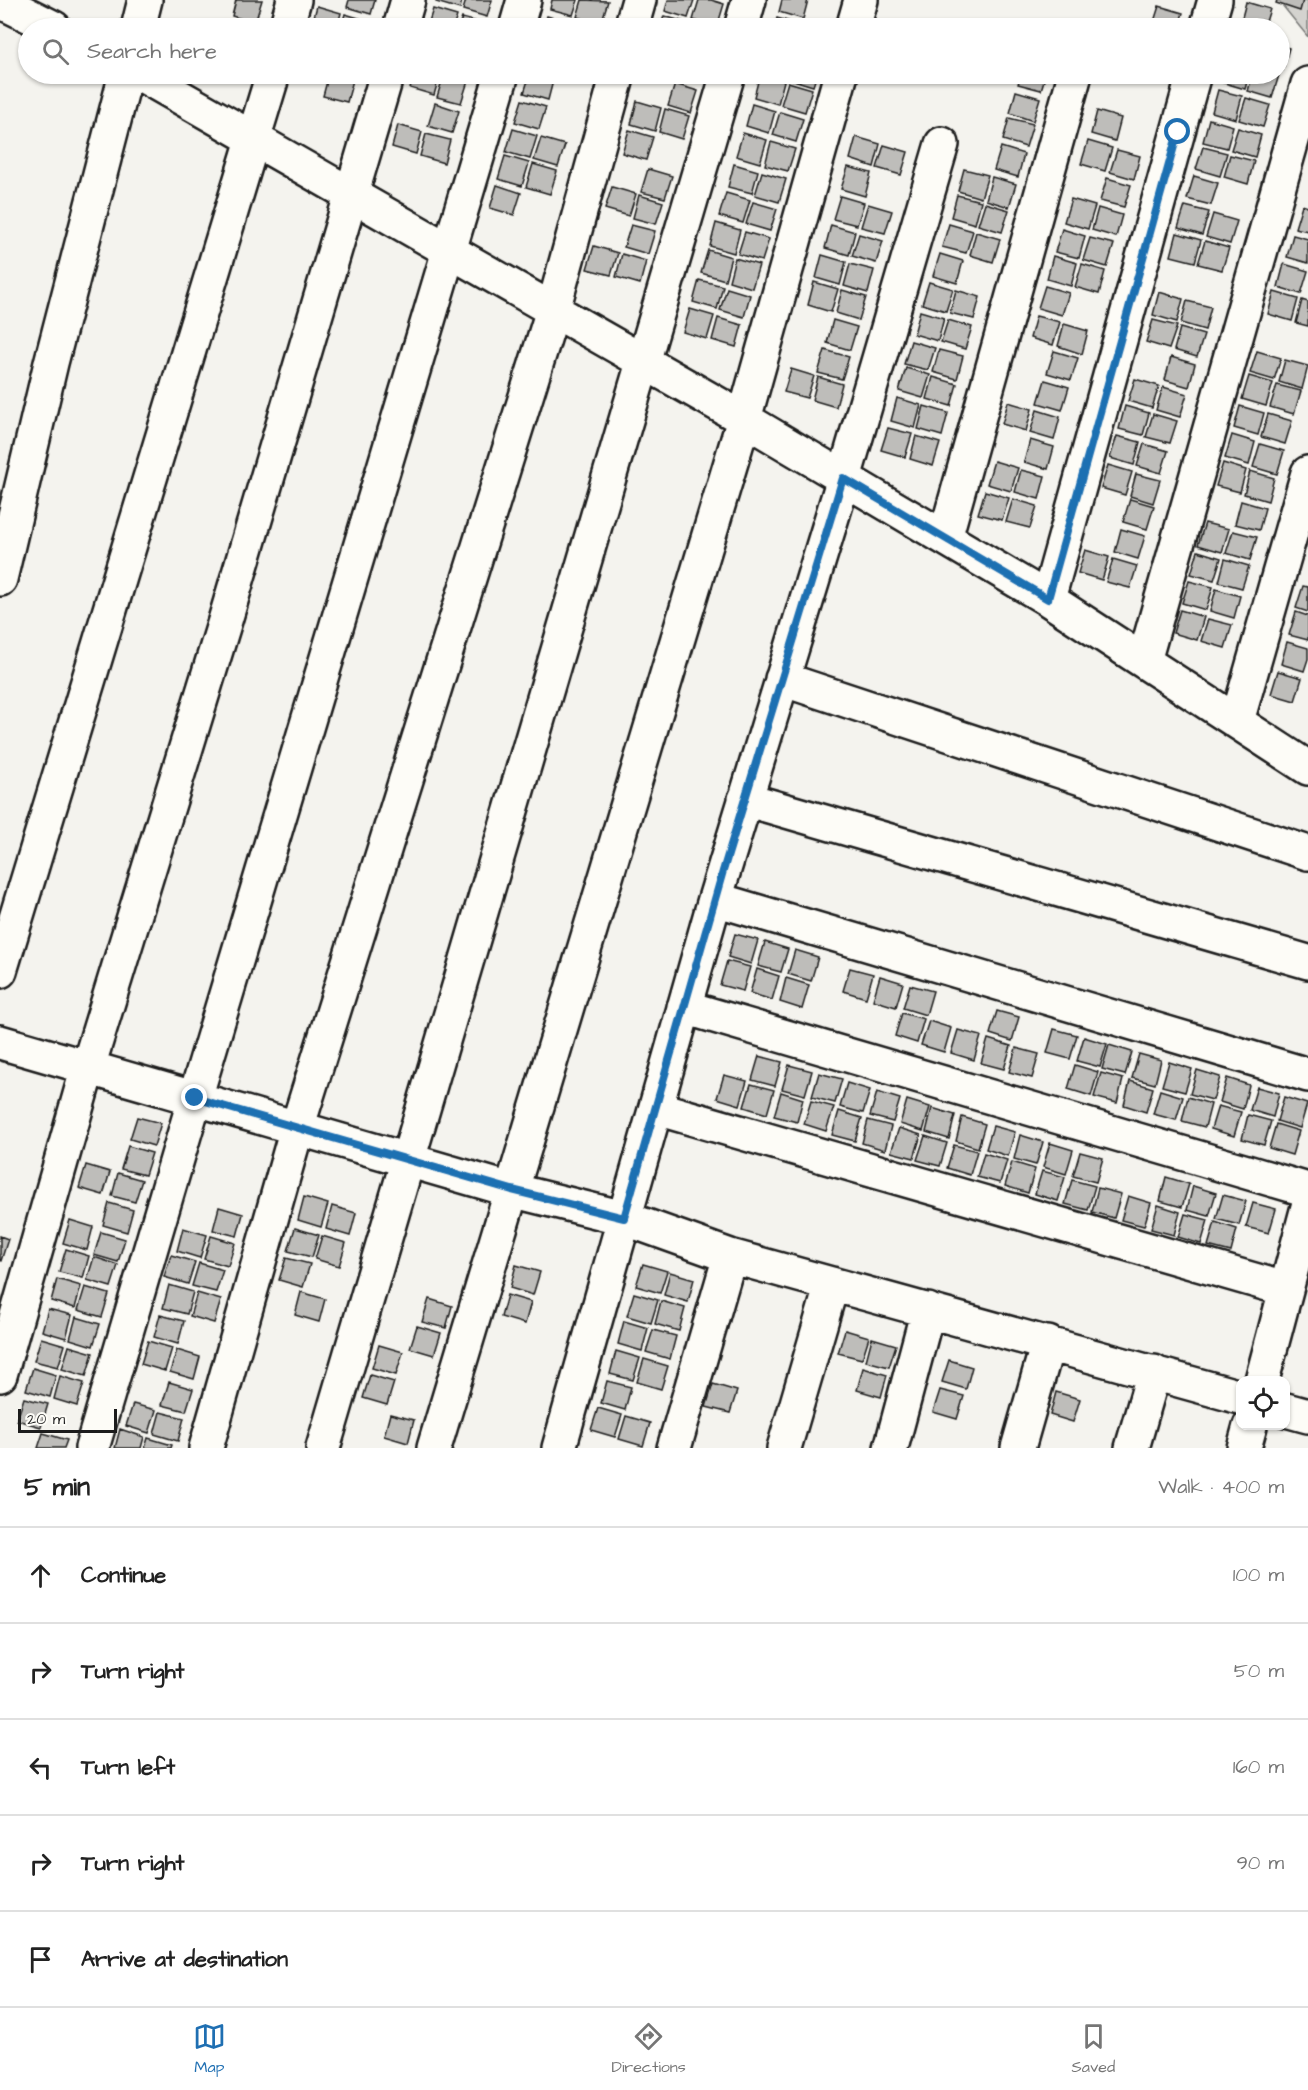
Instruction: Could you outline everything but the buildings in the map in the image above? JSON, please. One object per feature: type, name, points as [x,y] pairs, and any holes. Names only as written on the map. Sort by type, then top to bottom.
[{"type":"street","points":[[140,18],[145,0]]},
{"type":"street","points":[[289,18],[294,0]]},
{"type":"street","points":[[403,18],[408,0]]},
{"type":"street","points":[[519,18],[524,0]]},
{"type":"street","points":[[634,18],[639,0]]},
{"type":"street","points":[[744,18],[749,0]]},
{"type":"street","points":[[856,18],[861,0]]},
{"type":"street","points":[[1210,18],[1215,0]]},
{"type":"street","points":[[0,1],[34,18]]},
{"type":"street","points":[[0,579],[54,351],[123,84]]},
{"type":"street","points":[[158,84],[744,419],[1048,599],[1308,768]]},
{"type":"street","points":[[0,971],[270,84]]},
{"type":"street","points":[[0,1375],[88,1067],[225,624],[384,84]]},
{"type":"street","points":[[92,1448],[499,84]]},
{"type":"street","points":[[206,1448],[297,1128],[553,310],[615,84]]},
{"type":"street","points":[[323,1448],[725,84]]},
{"type":"street","points":[[434,1448],[744,419],[838,84]]},
{"type":"street","points":[[945,538],[1072,84]]},
{"type":"street","points":[[1048,599],[1191,84]]},
{"type":"street","points":[[1144,661],[1308,84]]},
{"type":"street","points":[[559,1448],[715,899],[942,144]]},
{"type":"street","points":[[1237,722],[1308,473]]},
{"type":"street","points":[[782,679],[1308,853]]},
{"type":"street","points":[[745,799],[1308,962]]},
{"type":"street","points":[[715,899],[1308,1075]]},
{"type":"street","points":[[684,1007],[1308,1190]]},
{"type":"street","points":[[0,1042],[512,1190],[624,1218],[730,1256],[1236,1396]]},
{"type":"street","points":[[656,1108],[1285,1289]]},
{"type":"street","points":[[1263,1376],[1308,1207]]},
{"type":"street","points":[[674,1448],[730,1256]]},
{"type":"street","points":[[784,1448],[832,1284]]},
{"type":"street","points":[[891,1448],[928,1310]]},
{"type":"street","points":[[1018,1448],[1048,1343]]},
{"type":"street","points":[[1132,1448],[1154,1372]]},
{"type":"street","points":[[1290,1411],[1308,1416]]},
{"type":"street","points":[[1244,1448],[1249,1430]]},
{"type":"shaded area","points":[[1278,0],[1308,0],[1308,37]]},
{"type":"route","points":[[195,1098],[512,1190],[624,1218],[723,871],[843,478],[1048,599],[1178,132]]}]
